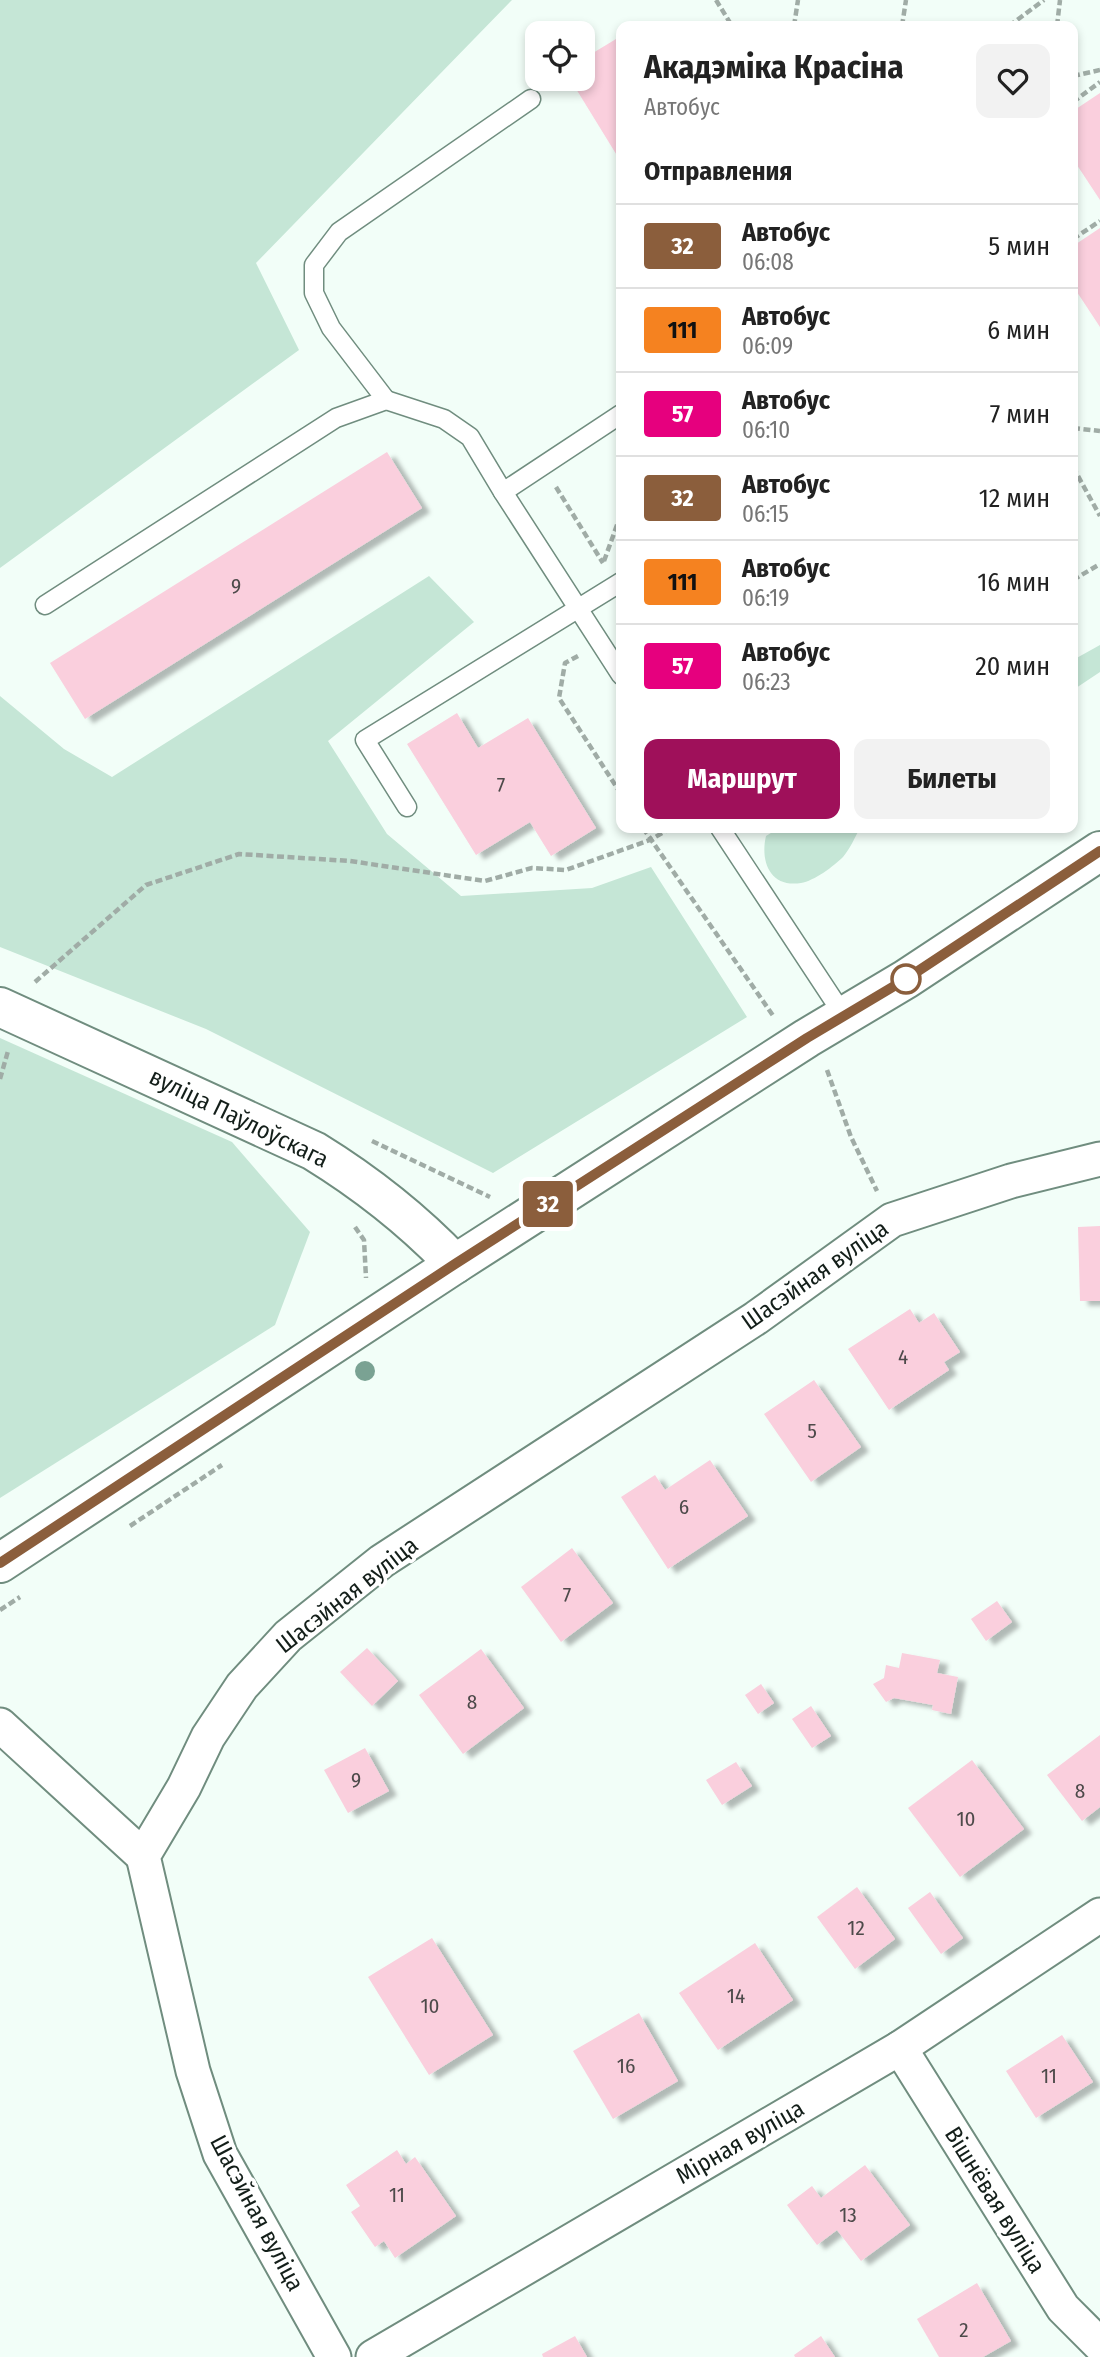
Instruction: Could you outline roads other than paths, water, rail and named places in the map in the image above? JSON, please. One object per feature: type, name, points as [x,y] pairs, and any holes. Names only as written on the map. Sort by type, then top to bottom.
[{"type":"street","points":[[0,1563],[455,1264],[906,979],[1100,851]]},
{"type":"street","name":"вуліца Паўлоўскага","points":[[11,992],[359,1178],[423,1231],[455,1264]]},
{"type":"street","name":"Шасэйная вуліца","points":[[334,2357],[220,2154],[193,2071],[143,1856],[184,1787],[208,1737],[242,1686],[288,1636],[382,1561],[756,1318],[892,1220],[1011,1181],[1100,1159]]},
{"type":"street","points":[[0,1725],[143,1856]]},
{"type":"street","name":"Мірная вуліца","points":[[373,2357],[900,2048],[1100,1915]]},
{"type":"street","name":"Вішнёвая вуліца","points":[[900,2048],[1063,2308],[1100,2345]]},
{"type":"lane","points":[[531,99],[339,232],[314,265],[314,293],[331,328],[386,400],[444,419],[470,437],[616,667]]},
{"type":"lane","points":[[45,605],[336,418],[386,400]]},
{"type":"lane","points":[[503,492],[616,417]]},
{"type":"lane","points":[[407,807],[365,740],[616,586]]},
{"type":"lane","points":[[723,833],[844,1016]]}]
